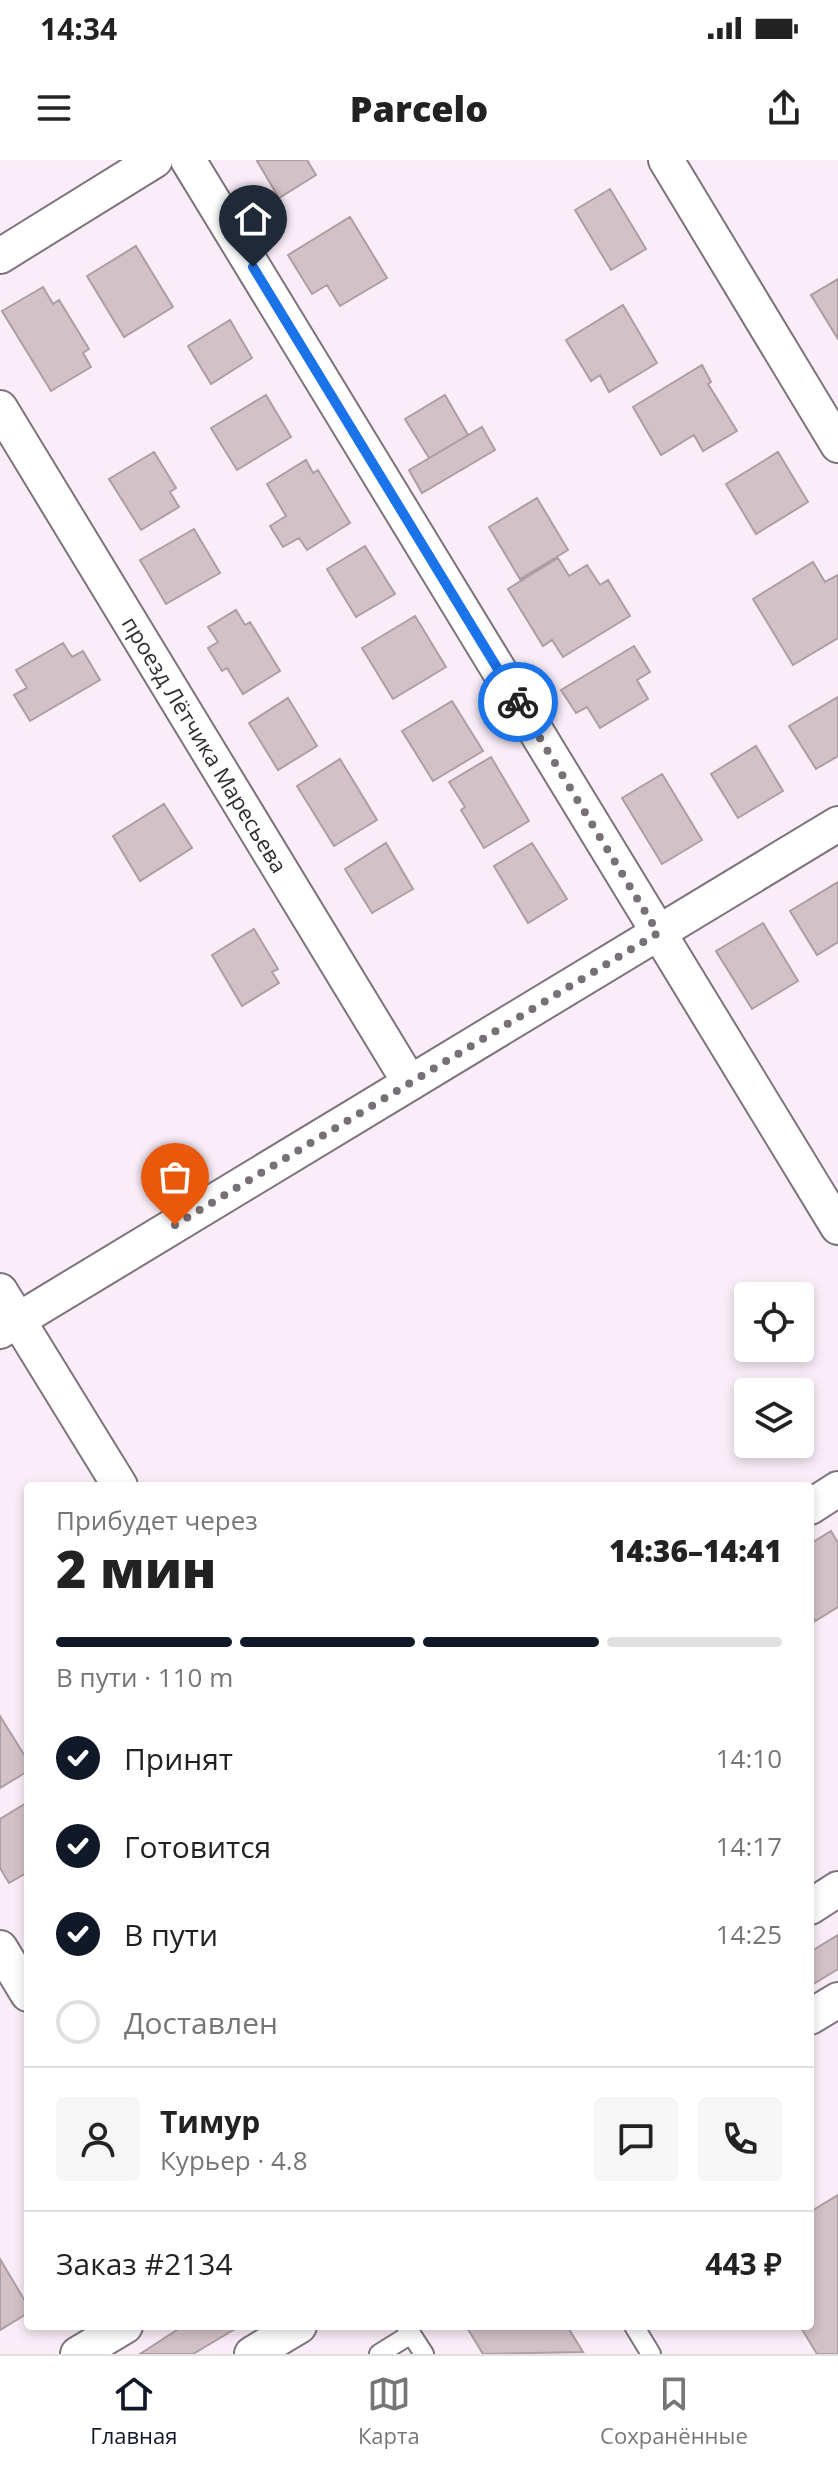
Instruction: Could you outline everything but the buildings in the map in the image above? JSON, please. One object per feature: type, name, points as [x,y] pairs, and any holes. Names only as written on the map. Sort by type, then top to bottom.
[{"type":"street","points":[[0,256],[155,160]]},
{"type":"street","points":[[188,160],[838,1227]]},
{"type":"street","points":[[666,160],[838,445]]},
{"type":"street","name":"проезд Лётчика Маресьева","points":[[0,408],[410,1083]]},
{"type":"street","points":[[9,1326],[838,824]]},
{"type":"street","points":[[0,1291],[9,1326],[117,1482]]},
{"type":"street","points":[[814,1504],[838,1489]]},
{"type":"street","points":[[814,1904],[838,1889]]},
{"type":"street","points":[[0,1948],[24,1987]]},
{"type":"street","points":[[814,2015],[838,2000]]},
{"type":"street","points":[[78,2354],[118,2330]]},
{"type":"street","points":[[252,2354],[292,2330]]},
{"type":"lane","points":[[379,2354],[409,2330],[424,2354]]},
{"type":"lane","points":[[636,2330],[651,2354]]},
{"type":"way so far","points":[[175,1225],[658,933],[518,702]]},
{"type":"route","points":[[253,267],[518,702]]}]
